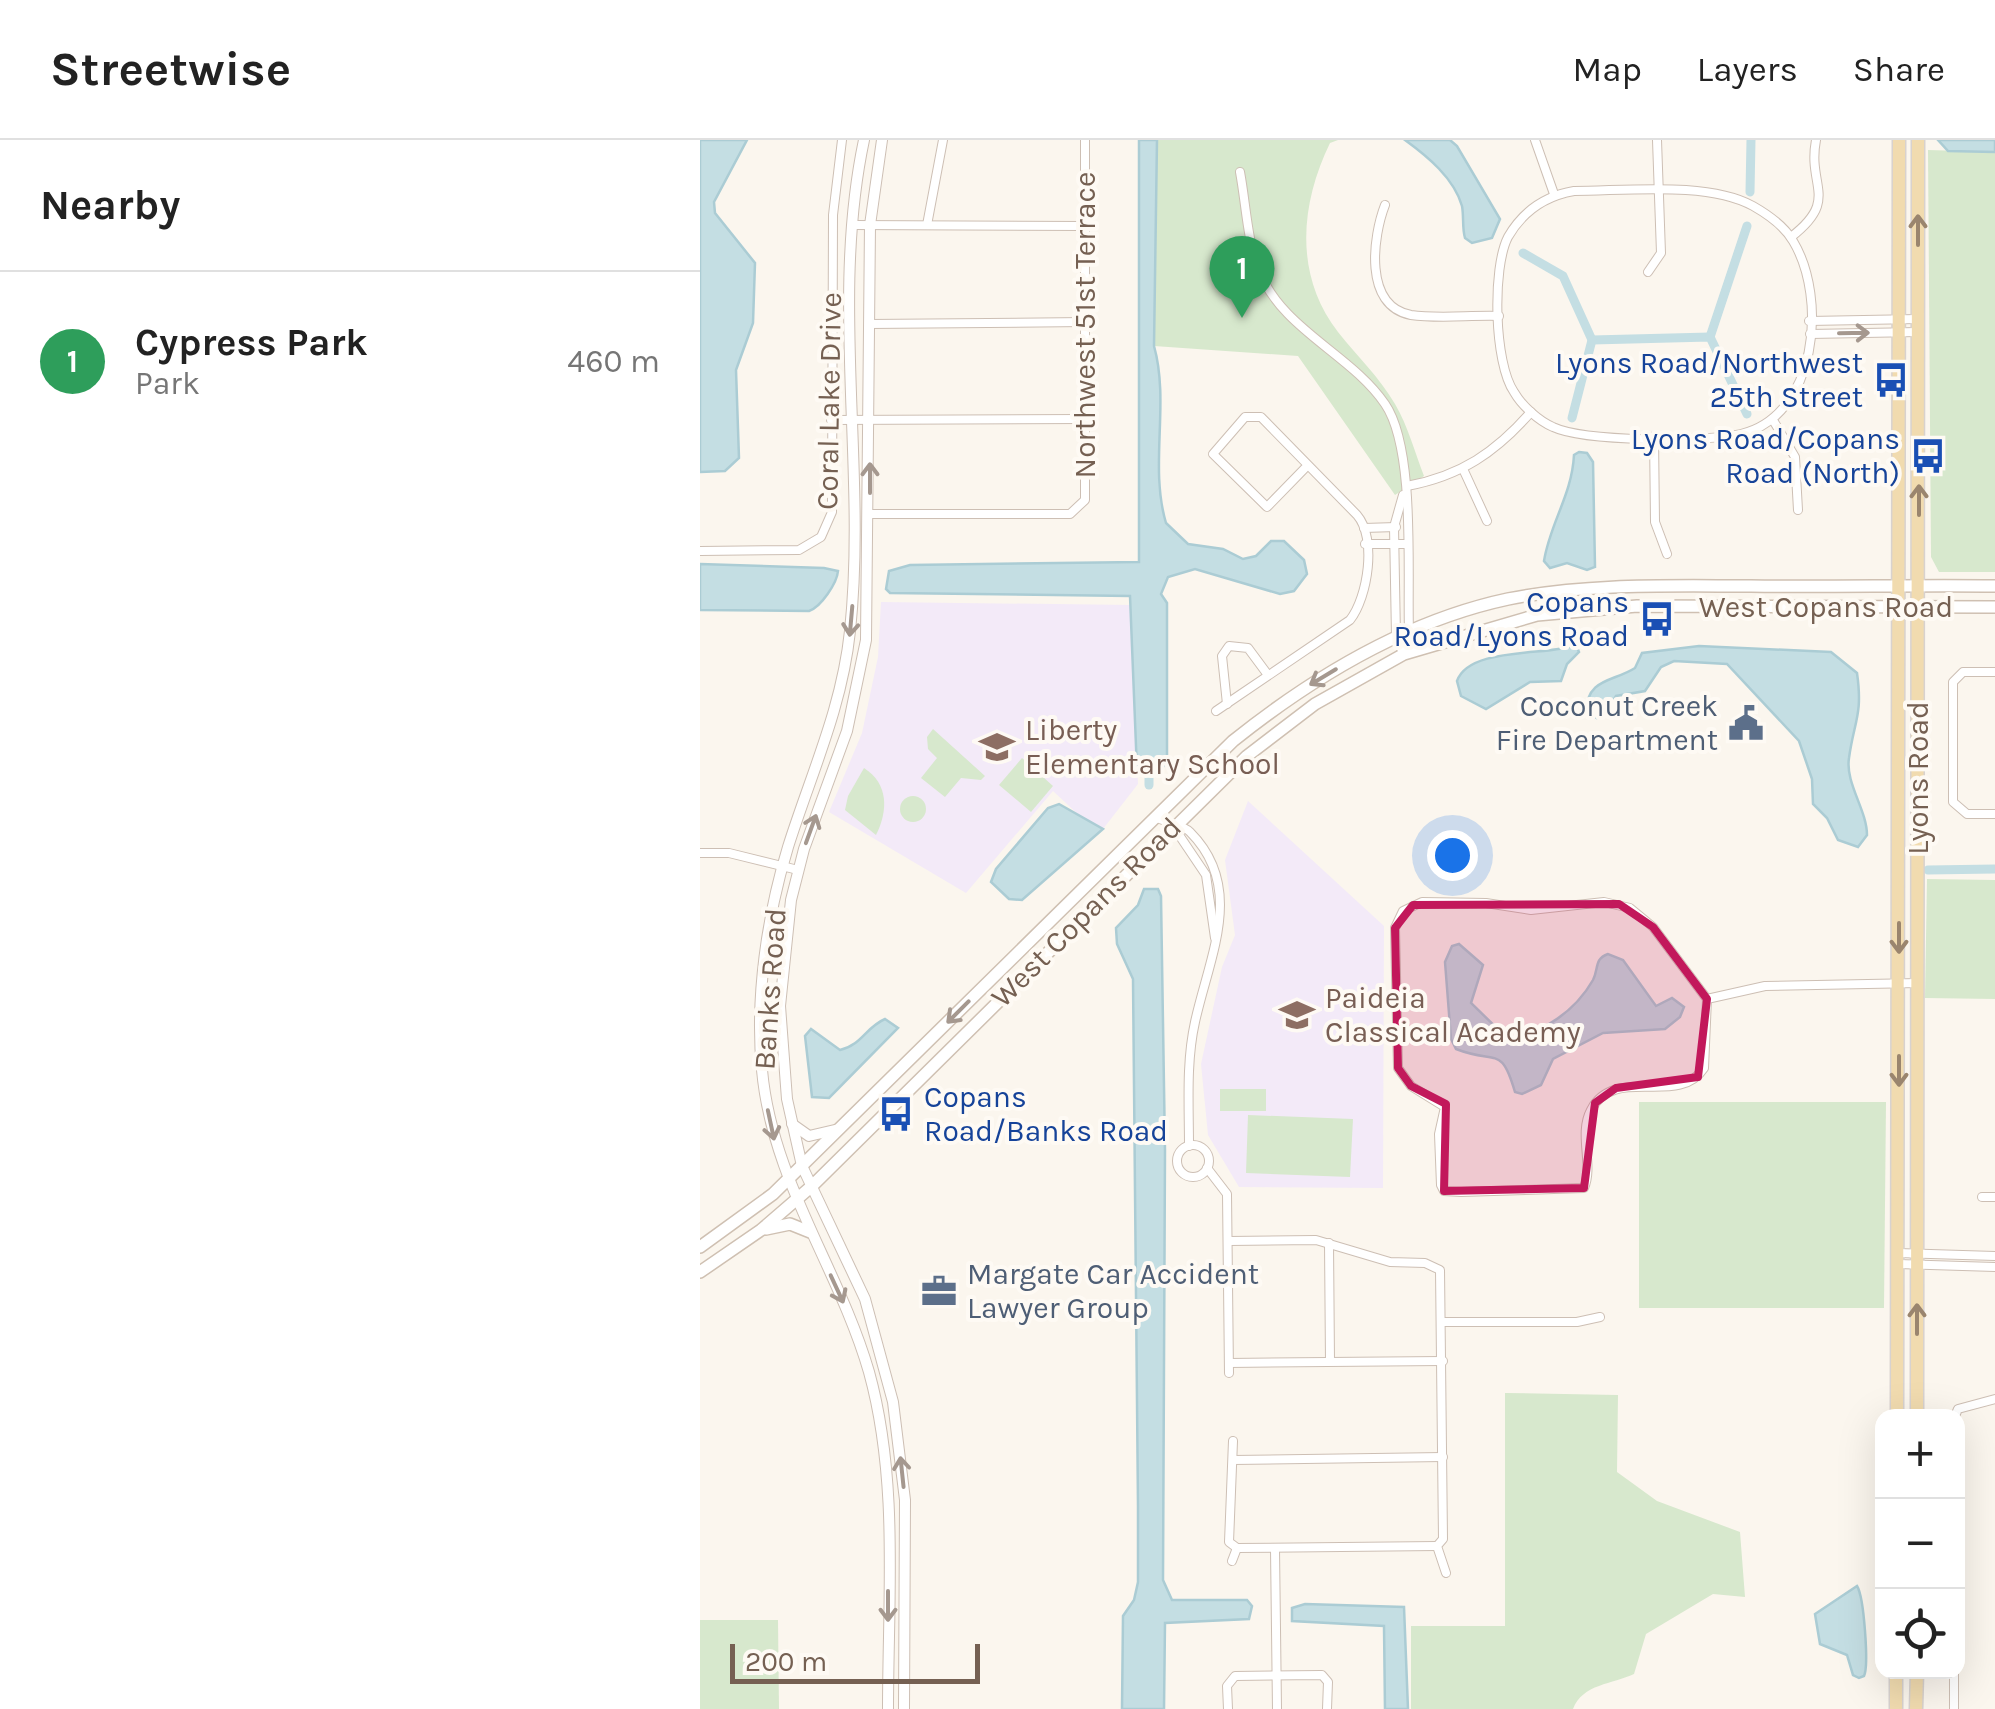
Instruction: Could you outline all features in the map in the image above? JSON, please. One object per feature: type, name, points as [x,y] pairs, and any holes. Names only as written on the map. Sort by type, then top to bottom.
[{"type":"main road","name":"Lyons Road","points":[[1897,1409],[1899,140]]},
{"type":"main road","name":"Lyons Road","points":[[1917,1409],[1918,140]]},
{"type":"main road","name":"West Copans Road","points":[[700,1247],[802,1166],[1154,816],[1275,708],[1396,638],[1507,600],[1580,589],[1995,586]]},
{"type":"main road","name":"West Copans Road","points":[[700,1272],[762,1230],[812,1186],[1247,756],[1315,704],[1404,654],[1491,625],[1584,610],[1995,607]]},
{"type":"main road","points":[[762,1230],[790,1224],[810,1232]]},
{"type":"main road","points":[[1896,1679],[1896,1709]]},
{"type":"main road","points":[[1916,1679],[1916,1709]]},
{"type":"street","name":"Coral Lake Drive","points":[[700,551],[799,550],[821,538],[832,512],[832,215],[842,140]]},
{"type":"street","name":"Banks Road","points":[[864,140],[853,224],[853,600],[846,662],[833,724],[783,866],[766,951],[761,1046],[768,1108],[786,1180],[864,1358],[882,1434],[888,1500],[888,1709]]},
{"type":"street","name":"Banks Road","points":[[882,140],[870,225],[869,595],[862,670],[847,732],[798,870],[783,946],[780,1006],[792,1124],[802,1166],[864,1299],[894,1402],[905,1500],[904,1709]]},
{"type":"street","points":[[928,225],[936,162],[943,140]]},
{"type":"street","name":"Northwest 51st Terrace","points":[[870,514],[1070,514],[1081,508],[1085,500],[1086,418],[1085,140]]},
{"type":"street","points":[[1534,140],[1554,194]]},
{"type":"street","points":[[1648,272],[1661,253],[1657,140]]},
{"type":"street","points":[[1791,237],[1813,220],[1820,204],[1816,140]]},
{"type":"street","points":[[1240,172],[1259,270],[1295,320],[1386,405],[1395,426],[1407,486],[1409,632],[1404,654]]},
{"type":"street","points":[[1659,191],[1720,194],[1750,204],[1791,237],[1805,271],[1810,334],[1804,375],[1796,392],[1773,420],[1718,439],[1573,434],[1551,427],[1512,391],[1502,364],[1499,316],[1506,240],[1519,221],[1554,194],[1659,191]]},
{"type":"street","points":[[1385,205],[1376,230],[1375,272],[1390,304],[1408,314],[1499,316]]},
{"type":"street","points":[[853,224],[1084,226]]},
{"type":"street","points":[[1809,321],[1918,326]]},
{"type":"street","points":[[869,324],[1086,322]]},
{"type":"street","points":[[1810,334],[1898,326]]},
{"type":"street","points":[[1407,486],[1464,471],[1496,449],[1531,412]]},
{"type":"street","points":[[1216,710],[1355,614],[1366,582],[1364,528],[1308,465],[1254,415],[1245,417],[1213,454],[1267,506],[1308,465]]},
{"type":"street","points":[[831,420],[1086,418]]},
{"type":"street","points":[[1773,420],[1795,457],[1798,510]]},
{"type":"street","points":[[1654,436],[1655,522],[1667,554]]},
{"type":"street","points":[[1464,471],[1487,521]]},
{"type":"street","points":[[1404,654],[1396,638],[1394,527],[1407,486]]},
{"type":"street","points":[[1364,528],[1406,527]]},
{"type":"street","points":[[1365,544],[1406,544]]},
{"type":"street","points":[[1227,704],[1222,656],[1230,646],[1248,648],[1268,675]]},
{"type":"street","points":[[1995,672],[1963,672],[1952,682],[1952,802],[1967,814],[1995,814]]},
{"type":"street","points":[[1154,816],[1187,828],[1214,871],[1223,918],[1215,938],[1189,1064],[1189,1146],[1178,1156],[1181,1172],[1196,1177],[1207,1168]]},
{"type":"street","points":[[700,853],[730,853],[798,870]]},
{"type":"street","points":[[1422,902],[1486,903],[1532,910],[1585,903],[1619,904],[1653,927],[1707,999],[1704,1068],[1698,1077],[1675,1085],[1616,1088],[1594,1103],[1585,1132],[1584,1188],[1444,1191],[1440,1134],[1445,1107],[1411,1086],[1398,1068],[1394,945],[1395,928],[1403,911],[1422,902]]},
{"type":"street","points":[[1707,999],[1765,986],[1919,984]]},
{"type":"street","points":[[792,1124],[809,1136],[840,1129]]},
{"type":"street","points":[[1189,1146],[1207,1152],[1207,1168],[1227,1194],[1229,1373]]},
{"type":"street","points":[[1982,1197],[1995,1197]]},
{"type":"street","points":[[1229,1240],[1328,1243],[1379,1260],[1425,1263],[1440,1270],[1443,1539],[1437,1546],[1237,1548],[1229,1542],[1229,1465],[1234,1440]]},
{"type":"street","points":[[1328,1243],[1330,1361]]},
{"type":"street","points":[[1898,1259],[1995,1256]]},
{"type":"street","points":[[1917,1259],[1995,1267]]},
{"type":"street","points":[[1443,1322],[1576,1322],[1600,1317]]},
{"type":"street","points":[[1230,1362],[1443,1362]]},
{"type":"street","points":[[1958,1409],[1995,1399]]},
{"type":"street","points":[[1233,1460],[1443,1457]]},
{"type":"street","points":[[1437,1546],[1446,1574]]},
{"type":"street","points":[[1232,1561],[1237,1548]]},
{"type":"street","points":[[1275,1549],[1277,1709]]},
{"type":"street","points":[[1228,1709],[1228,1686],[1235,1676],[1277,1675],[1322,1675],[1328,1682],[1328,1709]]},
{"type":"street","points":[[1954,1679],[1954,1709]]},
{"type":"highlighted area","points":[[1619,904],[1653,927],[1707,999],[1698,1077],[1616,1088],[1595,1103],[1584,1188],[1444,1191],[1446,1104],[1411,1086],[1398,1068],[1395,928],[1413,905]]},
{"type":"shaded area","name":"Liberty Elementary School","points":[[881,602],[1132,605],[1138,784],[1103,829],[1083,819],[1053,791],[966,893],[829,812],[862,733],[878,657]]},
{"type":"shaded area","name":"Paideia Classical Academy","points":[[1248,801],[1384,926],[1383,1188],[1239,1187],[1208,1135],[1201,1064],[1222,967],[1235,935],[1225,860]]},
{"type":"green space","points":[[1157,140],[1338,140],[1330,143],[1320,167],[1308,215],[1308,263],[1314,287],[1338,332],[1395,404],[1424,476],[1395,495],[1298,356],[1154,346]]},
{"type":"green space","points":[[1928,150],[1995,152],[1995,572],[1939,572],[1931,557]]},
{"type":"green space","points":[[933,729],[985,776],[981,780],[961,778],[945,797],[921,778],[937,758],[928,749],[927,737]]},
{"type":"green space","points":[[1022,758],[1053,786],[1031,812],[999,785]]},
{"type":"green space","points":[[864,768],[878,782],[884,798],[883,817],[876,835],[845,810],[848,796]]},
{"type":"green space","points":[[913,796],[922,800],[926,809],[922,818],[913,822],[904,818],[900,809],[904,800]]},
{"type":"green space","points":[[1927,879],[1995,880],[1995,999],[1925,998]]},
{"type":"green space","points":[[1220,1089],[1266,1089],[1266,1111],[1220,1111]]},
{"type":"green space","points":[[1639,1102],[1886,1102],[1884,1308],[1639,1308]]},
{"type":"green space","points":[[1248,1115],[1353,1119],[1350,1177],[1246,1173]]},
{"type":"green space","points":[[1505,1393],[1618,1395],[1617,1472],[1657,1501],[1740,1532],[1745,1597],[1713,1594],[1646,1634],[1634,1674],[1583,1694],[1573,1709],[1411,1709],[1411,1626],[1505,1626]]},
{"type":"green space","points":[[700,1620],[778,1620],[779,1709],[700,1709]]},
{"type":"water","points":[[700,140],[747,140],[714,202],[715,213],[755,263],[753,323],[736,370],[739,458],[725,471],[700,472]]},
{"type":"water","points":[[1139,140],[1157,140],[1154,346],[1160,390],[1159,479],[1166,523],[1188,544],[1223,549],[1243,559],[1256,556],[1271,541],[1284,541],[1304,560],[1307,574],[1294,591],[1280,594],[1195,569],[1168,577],[1161,594],[1167,603],[1167,759],[1159,775],[1137,771],[1130,596],[890,593],[886,589],[889,571],[910,565],[1139,562]]},
{"type":"water","points":[[1405,140],[1450,140],[1457,146],[1500,219],[1492,238],[1472,243],[1465,238],[1462,206],[1453,186]]},
{"type":"water","points":[[1938,140],[1995,140],[1995,152],[1948,151]]},
{"type":"water","points":[[1587,453],[1593,462],[1595,567],[1587,570],[1567,563],[1550,568],[1544,561],[1547,547],[1569,483],[1574,455]]},
{"type":"water","points":[[700,564],[838,571],[828,594],[809,611],[700,610]]},
{"type":"water","points":[[1576,645],[1579,652],[1567,664],[1561,681],[1530,682],[1486,709],[1461,696],[1457,681],[1477,662]]},
{"type":"water","points":[[1699,646],[1831,652],[1857,673],[1858,709],[1849,767],[1867,835],[1858,847],[1838,840],[1827,818],[1813,804],[1812,779],[1799,741],[1727,664],[1674,661],[1661,667],[1645,691],[1616,696],[1605,714],[1597,718],[1586,712],[1587,701],[1596,687],[1635,668],[1642,653]]},
{"type":"water","points":[[1059,804],[1103,829],[1022,900],[1009,899],[991,882],[996,869],[1048,808]]},
{"type":"water","points":[[1144,889],[1158,889],[1161,896],[1165,1150],[1163,1580],[1172,1600],[1247,1600],[1252,1606],[1249,1619],[1165,1623],[1164,1709],[1122,1709],[1123,1616],[1134,1600],[1138,1582],[1138,1506],[1133,979],[1117,944],[1116,928],[1138,905]]},
{"type":"water","points":[[1459,944],[1483,965],[1471,1003],[1507,1038],[1533,1032],[1568,1011],[1593,980],[1599,961],[1608,954],[1623,960],[1656,1006],[1672,998],[1684,1007],[1680,1017],[1665,1029],[1603,1033],[1553,1059],[1541,1085],[1522,1094],[1515,1092],[1501,1062],[1456,1049],[1451,1039],[1445,962],[1452,946]]},
{"type":"water","points":[[885,1019],[898,1028],[829,1098],[812,1097],[805,1036],[811,1029],[840,1050],[854,1044]]},
{"type":"water","points":[[1857,1586],[1866,1646],[1864,1676],[1859,1678],[1853,1675],[1847,1655],[1820,1644],[1815,1614]]},
{"type":"water","points":[[1305,1604],[1404,1607],[1408,1709],[1385,1709],[1384,1626],[1292,1621],[1292,1608]]},
{"type":"waterway","points":[[1750,192],[1751,140]]},
{"type":"waterway","points":[[1710,337],[1747,226]]},
{"type":"waterway","points":[[1523,253],[1563,276],[1592,340],[1710,337],[1747,414]]},
{"type":"waterway","points":[[1572,418],[1592,340]]},
{"type":"waterway","points":[[1149,763],[1149,785]]},
{"type":"waterway","points":[[1928,870],[1995,869]]},
{"type":"place","name":"Cypress Park","points":[[1242,318]]},
{"type":"place","name":"Lyons Road/Northwest 25th Street","points":[[1891,380]]},
{"type":"place","name":"Lyons Road/Copans Road (North)","points":[[1928,456]]},
{"type":"place","name":"Copans Road/Lyons Road","points":[[1657,619]]},
{"type":"place","name":"Coconut Creek Fire Department","points":[[1746,723]]},
{"type":"place","name":"Liberty Elementary School","points":[[997,747]]},
{"type":"place","name":"Paideia Classical Academy","points":[[1297,1015]]},
{"type":"place","name":"Copans Road/Banks Road","points":[[896,1114]]},
{"type":"place","name":"Margate Car Accident Lawyer Group","points":[[939,1291]]}]
